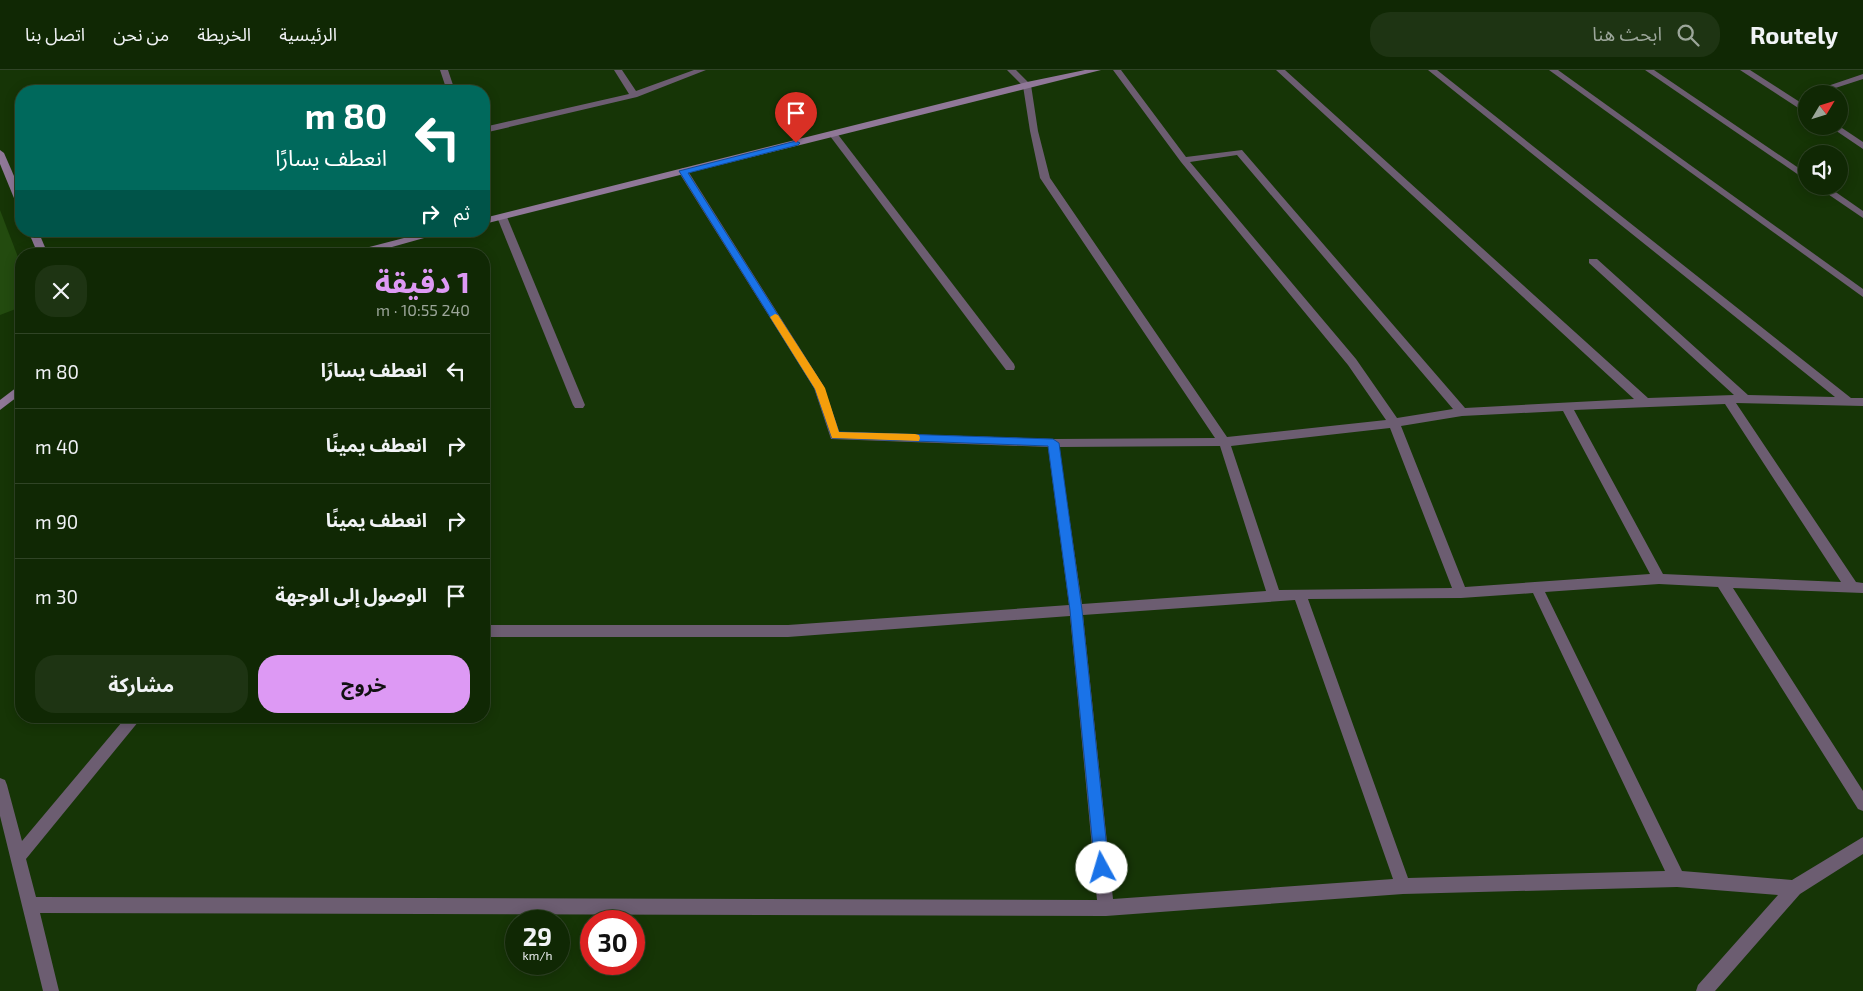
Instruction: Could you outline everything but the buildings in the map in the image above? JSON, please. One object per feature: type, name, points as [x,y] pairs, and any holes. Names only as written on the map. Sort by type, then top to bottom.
[{"type":"main road","points":[[490,220],[1027,85],[1097,70]]},
{"type":"main road","points":[[1,157],[15,189]]},
{"type":"main road","points":[[377,248],[421,237]]},
{"type":"main road","points":[[0,406],[15,393]]},
{"type":"street","points":[[444,70],[449,85]]},
{"type":"street","points":[[618,70],[634,95]]},
{"type":"street","points":[[490,129],[634,95],[702,70]]},
{"type":"street","points":[[1012,70],[1027,85],[1034,131],[1045,178],[1224,442],[1274,596]]},
{"type":"street","points":[[1117,70],[1184,160],[1352,362],[1394,423],[1461,593]]},
{"type":"street","points":[[1280,70],[1645,402]]},
{"type":"street","points":[[1432,70],[1849,402]]},
{"type":"street","points":[[1552,70],[1863,294]]},
{"type":"street","points":[[1649,70],[1798,172]]},
{"type":"street","points":[[1744,70],[1798,105]]},
{"type":"street","points":[[1835,85],[1863,76]]},
{"type":"street","points":[[1790,100],[1798,97]]},
{"type":"street","points":[[833,134],[1010,367]]},
{"type":"street","points":[[1846,135],[1863,146]]},
{"type":"street","points":[[1184,160],[1239,152],[1462,412]]},
{"type":"street","points":[[683,171],[820,388],[836,436],[1053,443],[1224,442],[1394,423],[1462,412],[1645,402],[1745,399],[1863,402]]},
{"type":"street","points":[[1833,195],[1863,216]]},
{"type":"street","points":[[502,217],[579,405]]},
{"type":"street","points":[[1593,261],[1745,399]]},
{"type":"street","points":[[1728,400],[1858,588]]},
{"type":"street","points":[[1566,406],[1659,579]]},
{"type":"street","points":[[1053,443],[1076,610],[1106,908]]},
{"type":"street","points":[[490,631],[788,632],[1300,594],[1461,593],[1659,579],[1858,588]]},
{"type":"street","points":[[1722,582],[1863,804]]},
{"type":"street","points":[[1536,587],[1677,879]]},
{"type":"street","points":[[1300,594],[1403,886]]},
{"type":"street","points":[[18,857],[130,723]]},
{"type":"street","points":[[0,784],[51,991]]},
{"type":"street","points":[[1704,991],[1794,888],[1863,845]]},
{"type":"street","points":[[30,905],[1106,908],[1403,886],[1677,879],[1794,888]]},
{"type":"green space","points":[[0,210],[15,249],[15,309],[0,315]]},
{"type":"slow traffic","points":[[775,317],[820,388],[836,436],[915,438]]},
{"type":"route","points":[[796,143],[683,171],[820,388],[836,436],[1053,443],[1076,610],[1102,868]]}]
